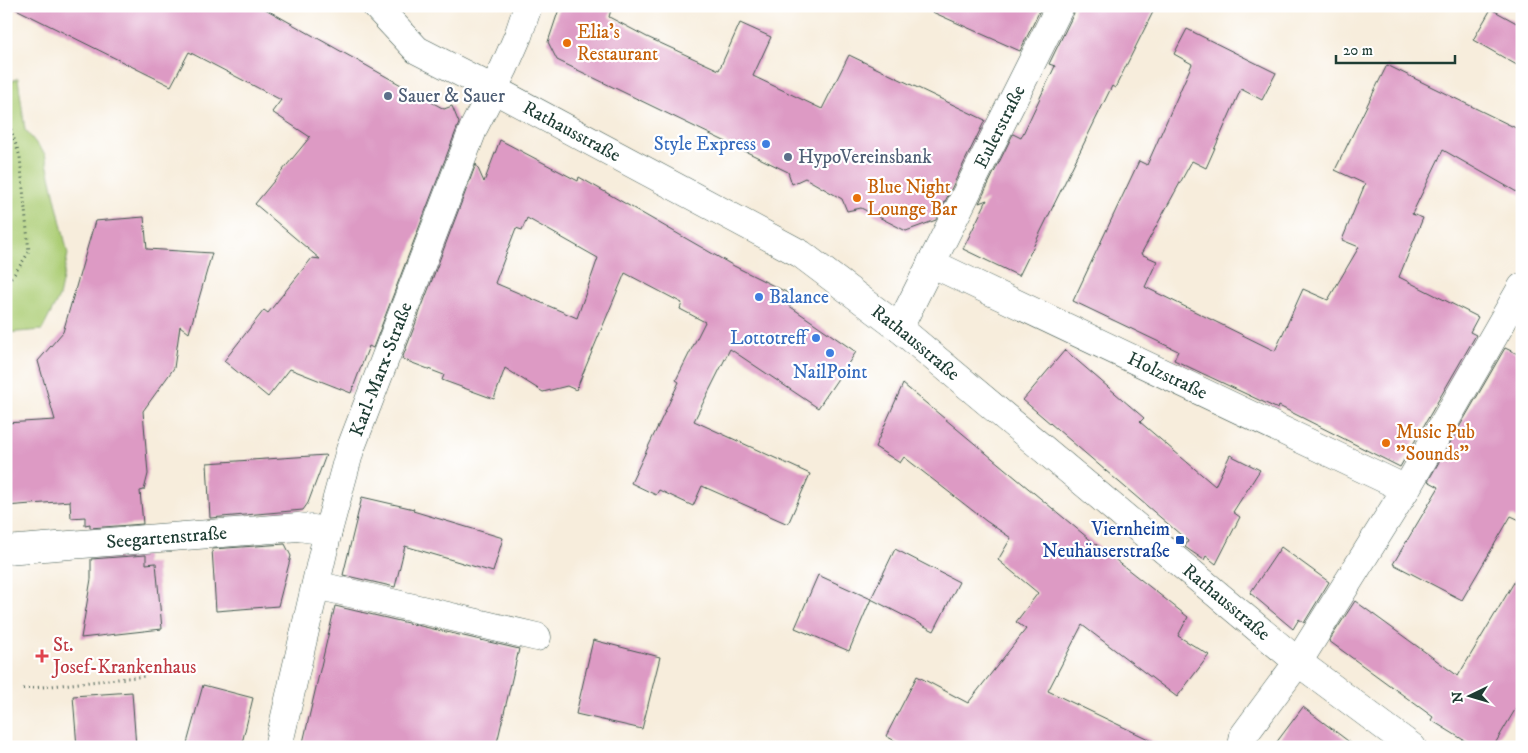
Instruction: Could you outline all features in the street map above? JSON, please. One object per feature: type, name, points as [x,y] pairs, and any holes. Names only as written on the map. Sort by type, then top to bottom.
[{"type":"street","name":"Rathausstraße","points":[[376,6],[417,50],[801,254],[899,328],[1298,662],[1412,747]]},
{"type":"street","name":"Karl-Marx-Straße","points":[[278,747],[328,531],[350,450],[474,127],[518,36],[528,6]]},
{"type":"street","name":"Eulerstraße","points":[[899,328],[1060,6]]},
{"type":"street","name":"Holzstraße","points":[[931,263],[1406,489]]},
{"type":"street","points":[[1242,747],[1244,735],[1298,662],[1406,489],[1522,287]]},
{"type":"street","name":"Seegartenstraße","points":[[6,550],[298,527],[328,531]]},
{"type":"street","points":[[316,586],[537,637]]},
{"type":"path","points":[[6,115],[20,157],[29,252],[12,276],[6,280]]},
{"type":"path","points":[[23,689],[146,676]]},
{"type":"green space","points":[[18,78],[25,130],[45,154],[68,254],[59,297],[42,330],[6,333],[6,84]]},
{"type":"building","points":[[10,6],[260,6],[444,109],[452,106],[459,123],[373,348],[369,346],[351,393],[290,369],[268,397],[224,361],[264,310],[268,313],[312,258],[320,259],[255,204],[310,137],[272,112],[281,100],[189,52],[171,86]]},
{"type":"building","points":[[560,6],[612,6],[609,17],[647,37],[719,70],[740,23],[771,37],[753,76],[822,109],[849,55],[985,120],[936,220],[906,231],[861,208],[847,211],[842,199],[805,178],[792,184],[788,172],[557,60],[548,42]]},
{"type":"building","points":[[919,6],[1042,6],[1020,51]]},
{"type":"building","points":[[1075,6],[1156,6],[1115,88],[1112,86],[1019,276],[963,249],[987,200],[979,203],[1013,134],[1021,138],[1055,66],[1049,64],[1074,13]]},
{"type":"building","points":[[1491,9],[1522,26],[1522,68],[1473,40]]},
{"type":"building","points":[[1187,29],[1276,73],[1262,100],[1241,89],[1206,168],[1192,161],[1141,254],[1157,261],[1145,287],[1275,351],[1303,289],[1328,300],[1359,247],[1342,240],[1365,184],[1335,170],[1387,65],[1522,131],[1522,195],[1443,150],[1412,214],[1423,218],[1399,277],[1478,317],[1470,332],[1476,335],[1400,467],[1279,406],[1278,409],[1174,360],[1178,351],[1073,301],[1139,161],[1147,165],[1192,64],[1174,54]]},
{"type":"building","points":[[500,140],[578,181],[579,177],[734,266],[790,294],[785,303],[856,352],[818,408],[730,349],[694,421],[810,474],[788,524],[702,486],[693,506],[659,490],[656,495],[631,483],[679,382],[676,380],[705,322],[680,309],[682,303],[625,273],[576,390],[567,386],[543,392],[505,368],[494,399],[442,380],[444,375],[402,359],[476,164],[484,182]],"holes":[[[527,218],[598,258],[577,318],[495,283],[516,228],[522,230]]]},
{"type":"building","points":[[144,217],[147,249],[212,253],[189,333],[180,326],[174,368],[143,411],[148,474],[144,490],[140,491],[143,524],[90,528],[90,524],[85,525],[85,517],[71,518],[70,501],[6,506],[6,423],[55,420],[38,361],[63,332],[95,221]]},
{"type":"building","points":[[1505,348],[1522,356],[1522,521],[1511,516],[1462,600],[1393,564],[1439,487],[1428,481]]},
{"type":"building","points":[[1065,350],[1144,418],[1140,422],[1215,486],[1230,455],[1260,470],[1233,512],[1240,517],[1216,564],[1206,556],[1204,560],[1185,547],[1188,541],[1023,400]]},
{"type":"building","points":[[903,384],[1088,538],[1188,617],[1178,636],[1209,655],[1177,697],[1082,625],[1048,691],[1165,747],[906,747],[886,736],[917,676],[968,703],[1026,629],[1016,622],[1038,593],[998,560],[1011,538],[986,521],[904,457],[900,463],[875,447]]},
{"type":"building","points":[[326,455],[308,503],[303,510],[210,518],[207,463]]},
{"type":"building","points":[[362,497],[414,509],[413,511],[503,538],[493,572],[405,546],[395,587],[343,575]]},
{"type":"building","points":[[285,544],[291,556],[278,606],[216,611],[212,549]]},
{"type":"building","points":[[1281,547],[1329,582],[1304,623],[1299,619],[1293,629],[1250,593]]},
{"type":"building","points":[[895,549],[959,582],[934,631],[871,599]]},
{"type":"building","points":[[146,555],[146,564],[156,563],[162,629],[81,638],[91,579],[91,559]]},
{"type":"building","points":[[1522,569],[1522,698],[1493,747],[1475,747],[1431,720],[1433,717],[1329,641],[1355,601],[1458,676]]},
{"type":"building","points":[[818,575],[871,599],[849,651],[795,628]]},
{"type":"building","points":[[335,606],[519,649],[496,747],[302,747]]},
{"type":"building","points":[[593,640],[660,657],[642,729],[576,714]]},
{"type":"building","points":[[203,685],[253,698],[241,747],[186,747]]},
{"type":"building","points":[[132,692],[136,747],[77,747],[73,696]]},
{"type":"building","points":[[1303,707],[1356,747],[1273,747]]},
{"type":"place","name":"Elia's Restaurant","points":[[567,43]]},
{"type":"place","name":"Sauer & Sauer","points":[[388,96]]},
{"type":"place","name":"Style Express","points":[[766,144]]},
{"type":"place","name":"HypoVereinsbank","points":[[788,157]]},
{"type":"place","name":"Blue Night Lounge Bar","points":[[857,198]]},
{"type":"place","name":"Balance","points":[[759,297]]},
{"type":"place","name":"Lottotreff","points":[[816,338]]},
{"type":"place","name":"NailPoint","points":[[830,353]]},
{"type":"place","name":"Music Pub \"Sounds\"","points":[[1386,443]]},
{"type":"place","name":"Viernheim Neuhäuserstraße","points":[[1180,540]]},
{"type":"place","name":"St. Josef-Krankenhaus","points":[[42,656]]}]
